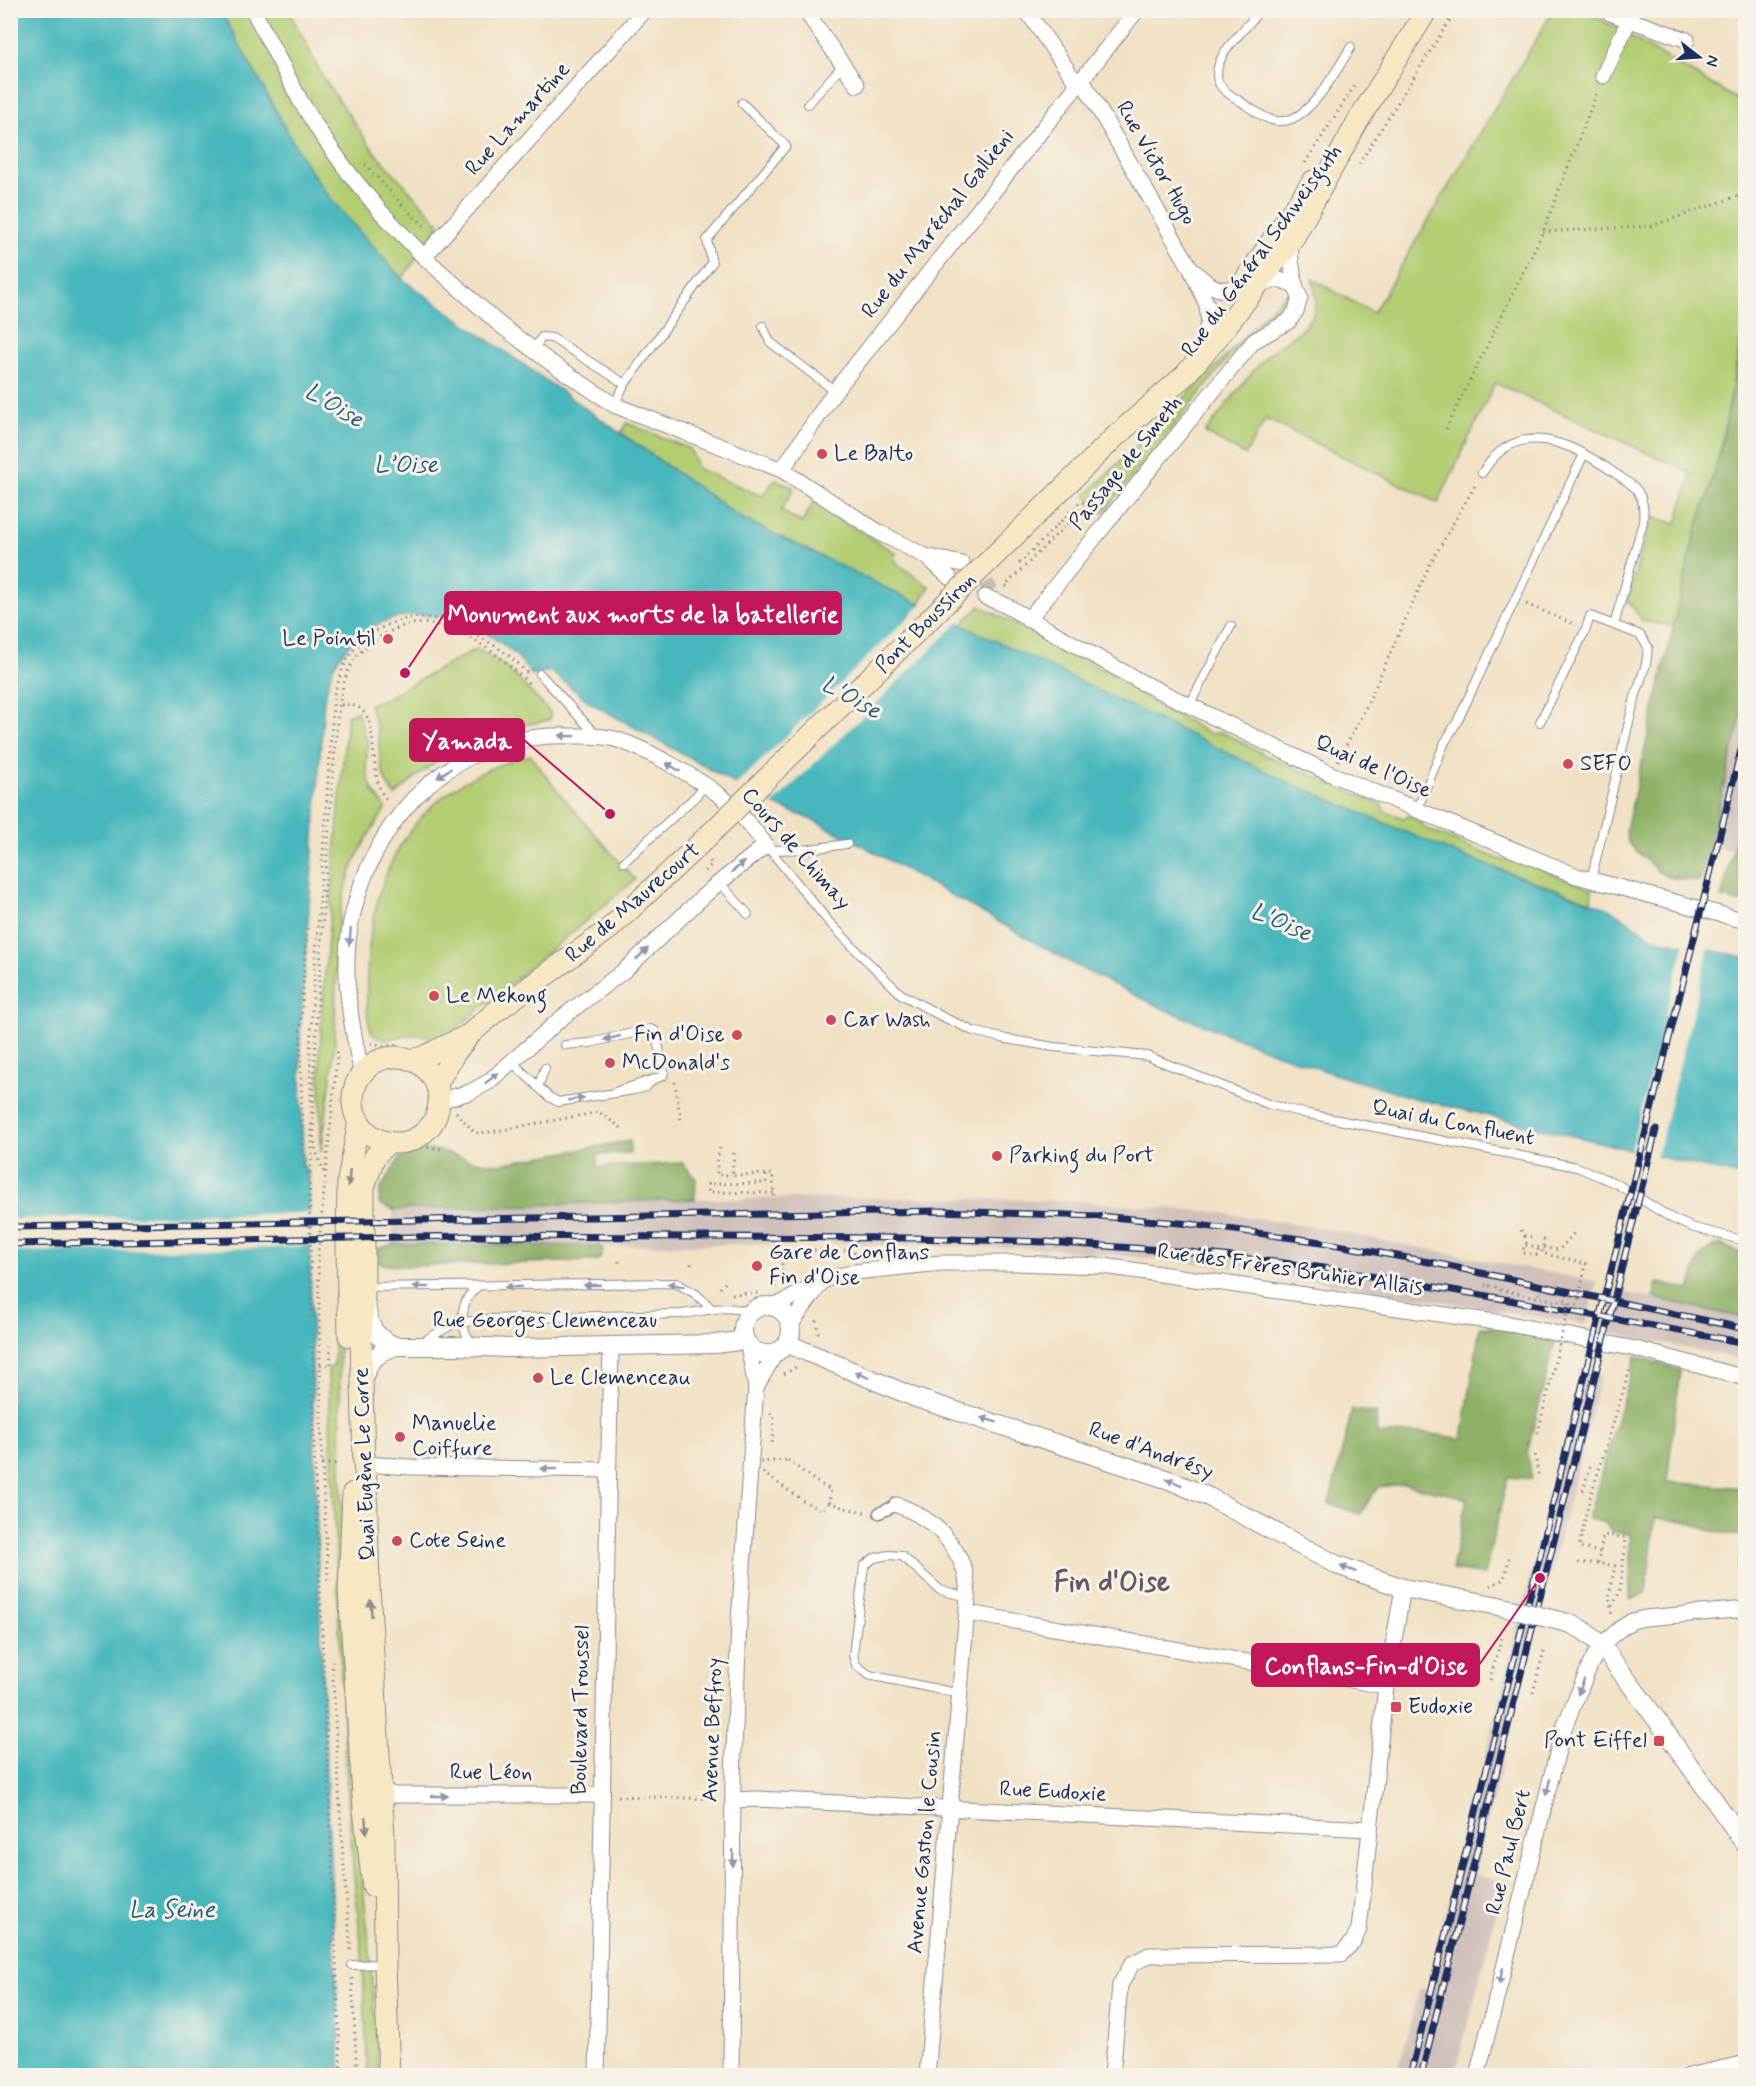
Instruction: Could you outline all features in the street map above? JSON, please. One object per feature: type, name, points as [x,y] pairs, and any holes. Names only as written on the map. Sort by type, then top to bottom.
[{"type":"main road","name":"Rue du Général Schweisguth","points":[[1117,435],[1206,331],[1293,239],[1358,120],[1424,13]]},
{"type":"main road","name":"Rue du Général Schweisguth","points":[[991,559],[1117,435],[1184,376],[1214,342],[1252,282],[1289,216],[1358,120]]},
{"type":"main road","name":"Pont Boussiron","points":[[707,837],[991,559]]},
{"type":"main road","name":"Rue de Maurecourt","points":[[438,1093],[455,1053],[471,1033],[495,1012],[609,929],[707,837]]},
{"type":"main road","name":"Rue de Maurecourt","points":[[412,1060],[423,1058],[471,1033]]},
{"type":"main road","points":[[398,1057],[412,1060],[426,1069],[438,1093],[436,1117],[425,1132],[395,1147],[373,1136],[359,1121],[354,1106],[354,1093],[362,1075],[372,1065],[381,1060],[398,1057]]},
{"type":"main road","name":"Quai Eugène Le Corre","points":[[359,1121],[348,1181],[361,1338],[369,1587],[384,1850],[389,2076]]},
{"type":"main road","name":"Quai Eugène Le Corre","points":[[385,1964],[376,1914],[364,1809],[349,1560],[353,1513],[364,1187],[374,1158],[395,1147]]},
{"type":"street","points":[[253,10],[285,74],[322,137],[380,211],[424,257],[490,317],[533,350],[614,405],[782,470],[880,532],[927,556],[962,564]]},
{"type":"street","name":"Rue Lamartine","points":[[424,257],[645,10]]},
{"type":"street","points":[[805,10],[857,85]]},
{"type":"street","name":"Rue Victor Hugo","points":[[1026,10],[1080,82],[1191,269],[1207,305],[1209,323],[1206,331]]},
{"type":"street","name":"Rue du Maréchal Gallieni","points":[[782,470],[835,391],[1137,10]]},
{"type":"street","points":[[1611,10],[1610,13],[1687,40]]},
{"type":"street","points":[[1603,76],[1629,20]]},
{"type":"street","name":"Passage de Smeth","points":[[1028,620],[1254,341],[1293,317],[1300,298],[1295,285],[1290,250],[1293,239]]},
{"type":"street","name":"Rue Victor Hugo","points":[[1191,269],[1210,286],[1223,290],[1252,282]]},
{"type":"street","points":[[1252,282],[1277,279],[1295,285]]},
{"type":"street","points":[[927,556],[949,577]]},
{"type":"street","name":"Quai de l'Oise","points":[[988,594],[1028,620],[1189,705],[1331,774],[1541,862],[1591,880],[1746,921]]},
{"type":"street","name":"Cours de Chimay","points":[[362,1075],[348,997],[347,962],[352,918],[364,879],[379,846],[400,812],[426,785],[461,761],[502,745],[537,737],[615,739],[643,750],[723,798],[768,847]]},
{"type":"street","points":[[438,1093],[476,1090],[564,1016],[625,970],[719,882],[768,847]]},
{"type":"street","name":"Rue des Frères Bruhier Allais","points":[[770,1306],[784,1302],[824,1280],[855,1272],[941,1263],[1104,1266],[1509,1324],[1636,1349],[1746,1378]]},
{"type":"street","points":[[791,1324],[824,1280]]},
{"type":"street","points":[[359,1295],[373,1330],[383,1341],[395,1346]]},
{"type":"street","points":[[763,1306],[770,1306],[784,1312],[791,1324],[791,1338],[756,1387],[743,1326],[750,1313],[763,1306]]},
{"type":"street","points":[[746,1343],[758,1353],[781,1349]]},
{"type":"street","name":"Rue Georges Clemenceau","points":[[395,1346],[611,1346],[746,1343]]},
{"type":"street","points":[[362,1380],[371,1361],[382,1352],[395,1346]]},
{"type":"street","name":"Boulevard Troussel","points":[[597,2076],[611,1346]]},
{"type":"street","name":"Rue d'Andrésy","points":[[781,1349],[916,1398],[1169,1480],[1209,1497],[1336,1565],[1403,1588],[1494,1605],[1568,1623],[1583,1630],[1601,1645],[1746,1845]]},
{"type":"street","name":"Avenue Beffroy","points":[[731,2076],[733,1800],[738,1621],[756,1387]]},
{"type":"street","points":[[364,1464],[411,1467],[608,1470]]},
{"type":"street","points":[[879,1513],[897,1505]]},
{"type":"street","name":"Avenue Gaston le Cousin","points":[[897,1505],[924,1517],[954,1549],[964,1570],[968,1597],[927,2076]]},
{"type":"street","points":[[1112,2076],[1120,1985],[1132,1964],[1149,1955],[1341,1954],[1353,1942],[1359,1929],[1386,1686],[1403,1588]]},
{"type":"street","name":"Quai Eugène Le Corre","points":[[350,1599],[362,1650],[370,1779],[375,1790],[381,1792]]},
{"type":"street","points":[[1601,1645],[1632,1621],[1746,1609]]},
{"type":"street","points":[[968,1613],[1386,1686]]},
{"type":"street","name":"Rue Paul Bert","points":[[1477,2076],[1563,1730],[1601,1645]]},
{"type":"street","name":"Rue Léon","points":[[381,1792],[394,1795],[435,1796],[601,1795]]},
{"type":"street","name":"Rue Eudoxie","points":[[733,1800],[758,1799],[1370,1829]]},
{"type":"street","points":[[1689,2076],[1746,2063]]},
{"type":"lane","points":[[1258,10],[1248,27],[1229,47],[1220,62],[1217,75],[1219,85],[1227,93],[1266,118],[1277,122],[1287,121],[1313,102],[1320,96],[1351,47]]},
{"type":"lane","points":[[808,104],[842,66]]},
{"type":"lane","points":[[614,405],[626,384],[712,263],[707,240],[786,146],[742,103]]},
{"type":"lane","points":[[763,326],[770,342],[835,391]]},
{"type":"lane","points":[[533,350],[542,337],[552,338],[626,384]]},
{"type":"lane","points":[[1482,473],[1498,453],[1521,441],[1540,440],[1569,446],[1606,467],[1636,489],[1644,505],[1643,522],[1614,625]]},
{"type":"lane","points":[[1417,810],[1445,742],[1457,722],[1584,454]]},
{"type":"lane","points":[[1540,722],[1586,629],[1590,616],[1640,635],[1648,647],[1646,664],[1634,701],[1591,880]]},
{"type":"lane","points":[[1189,705],[1231,626]]},
{"type":"lane","points":[[540,674],[598,737]]},
{"type":"lane","points":[[624,862],[704,786]]},
{"type":"lane","points":[[768,847],[810,849],[847,844]]},
{"type":"lane","name":"Cours de Chimay","points":[[768,847],[828,921],[862,956],[901,993],[941,1016],[973,1030],[1006,1039],[1054,1047],[1147,1056]]},
{"type":"lane","points":[[719,882],[748,915]]},
{"type":"lane","points":[[512,1062],[554,1101],[558,1102],[646,1087],[654,1079],[661,1078],[664,1073],[657,1034],[653,1030],[590,1043],[565,1045]]},
{"type":"lane","name":"Quai du Confluent","points":[[1147,1056],[1268,1104],[1577,1167],[1617,1184],[1671,1218],[1691,1227],[1746,1241]]},
{"type":"lane","points":[[538,1087],[545,1068]]},
{"type":"lane","points":[[359,1295],[477,1287],[676,1283],[696,1294],[711,1308]]},
{"type":"lane","points":[[477,1287],[465,1301],[462,1321],[466,1336],[477,1347]]},
{"type":"lane","points":[[416,1346],[439,1330],[462,1321],[680,1314],[711,1308],[729,1308],[750,1313]]},
{"type":"lane","points":[[961,1694],[869,1675],[856,1665],[853,1655],[864,1566],[874,1558],[889,1555],[902,1556],[940,1590],[968,1597]]},
{"type":"lane","points":[[352,1965],[385,1964]]},
{"type":"path","points":[[1354,172],[1456,10]]},
{"type":"path","points":[[1446,429],[1543,232],[1603,76]]},
{"type":"path","points":[[1300,171],[1358,81]]},
{"type":"path","points":[[361,159],[408,211],[440,239]]},
{"type":"path","points":[[1543,232],[1652,226],[1746,193]]},
{"type":"path","points":[[1331,774],[1370,701],[1430,564],[1482,473]]},
{"type":"path","points":[[1012,591],[1005,586],[1086,505],[1081,501],[1020,563],[1013,556]]},
{"type":"path","points":[[1514,599],[1586,629]]},
{"type":"path","points":[[341,2076],[314,1438],[309,1175],[312,1154],[312,1010],[334,694],[344,667],[359,644],[378,630],[407,619],[424,618],[457,626],[514,658],[530,677]]},
{"type":"path","points":[[341,705],[353,703],[362,708],[372,731],[375,775],[379,788],[383,796],[395,805]]},
{"type":"path","points":[[308,928],[300,1031],[303,1165],[309,1175]]},
{"type":"path","points":[[320,1365],[318,1242],[338,1041]]},
{"type":"path","points":[[675,1080],[681,1122]]},
{"type":"path","points":[[460,1117],[475,1132],[491,1132],[599,1112],[624,1130]]},
{"type":"path","points":[[395,1147],[441,1149]]},
{"type":"path","points":[[720,1148],[717,1175],[773,1174],[774,1196],[708,1192],[708,1184],[766,1183],[766,1175]]},
{"type":"path","points":[[732,1175],[734,1154]]},
{"type":"path","points":[[1487,1285],[1501,1290],[1577,1305],[1586,1264],[1528,1248],[1521,1230]]},
{"type":"path","points":[[1543,1239],[1544,1240],[1540,1250],[1537,1255],[1523,1253],[1524,1245],[1559,1250],[1574,1233]]},
{"type":"path","points":[[1525,1236],[1532,1237]]},
{"type":"path","points":[[808,1250],[854,1250]]},
{"type":"path","points":[[775,1286],[776,1268],[782,1270],[782,1258]]},
{"type":"path","points":[[691,1265],[692,1260]]},
{"type":"path","points":[[720,1288],[728,1280]]},
{"type":"path","points":[[1539,1293],[1541,1298]]},
{"type":"path","points":[[1564,1298],[1569,1304]]},
{"type":"path","points":[[1538,1433],[1569,1304]]},
{"type":"path","points":[[817,1313],[816,1328],[820,1340]]},
{"type":"path","points":[[1600,1552],[1579,1547],[1588,1505],[1636,1349]]},
{"type":"path","points":[[782,1375],[801,1365]]},
{"type":"path","points":[[767,1410],[774,1417],[772,1446]]},
{"type":"path","points":[[1535,1455],[1539,1478]]},
{"type":"path","points":[[775,1479],[804,1502],[822,1510],[829,1502],[831,1490],[788,1460]]},
{"type":"path","points":[[322,1464],[339,1464]]},
{"type":"path","points":[[1583,1491],[1590,1466]]},
{"type":"path","points":[[829,1502],[859,1512]]},
{"type":"path","points":[[1578,1563],[1615,1566],[1609,1596],[1611,1607],[1620,1592],[1626,1538],[1603,1536],[1598,1563]]},
{"type":"path","points":[[1488,1587],[1504,1579],[1510,1556]]},
{"type":"path","points":[[1490,1680],[1502,1636]]},
{"type":"path","points":[[1533,1693],[1545,1647]]},
{"type":"path","points":[[601,1795],[733,1800]]},
{"type":"shaded area","points":[[1745,701],[1745,802],[1733,851],[1709,845]]},
{"type":"shaded area","points":[[937,1198],[1077,1201],[1216,1212],[1320,1228],[1597,1282],[1586,1324],[1248,1270],[1055,1249],[811,1243],[598,1246],[393,1244],[393,1210],[695,1199]]},
{"type":"shaded area","points":[[1623,1292],[1745,1318],[1745,1360],[1612,1333]]},
{"type":"shaded area","points":[[1579,1369],[1601,1375],[1474,1874],[1504,1882],[1455,2075],[1397,2076],[1419,1988],[1427,1990],[1567,1429]]},
{"type":"green space","points":[[221,11],[289,11],[324,79],[373,150],[440,224],[402,279],[332,201],[303,160]]},
{"type":"green space","points":[[1553,11],[1587,11],[1745,104],[1745,325],[1721,448],[1695,534],[1674,626],[1643,621],[1627,600],[1652,517],[1677,524],[1691,473],[1495,383],[1438,503],[1266,419],[1245,455],[1205,433],[1262,361],[1301,330],[1311,318],[1316,298],[1312,279],[1373,313]]},
{"type":"green space","points":[[1287,293],[1288,305],[1285,309],[1260,321],[1251,330],[1103,513],[1086,495]]},
{"type":"green space","points":[[1745,318],[1745,701],[1700,881],[1673,878],[1660,873],[1628,843],[1626,830],[1695,534],[1721,448]]},
{"type":"green space","points":[[627,423],[690,449],[698,469],[762,496],[776,479],[794,488],[781,511],[802,523],[815,500],[842,521],[896,553],[894,558],[898,564],[930,587],[919,604],[741,518],[621,433]]},
{"type":"green space","points":[[980,606],[1136,687],[1141,696],[1210,734],[1222,732],[1265,755],[1382,805],[1384,811],[1403,818],[1409,816],[1422,822],[1424,828],[1501,860],[1514,859],[1592,889],[1591,901],[1464,857],[1286,781],[961,625]]},
{"type":"green space","points":[[476,649],[503,664],[550,712],[550,719],[504,728],[474,739],[432,764],[395,796],[383,773],[377,730],[369,705]]},
{"type":"green space","points":[[357,711],[368,743],[366,765],[369,780],[373,791],[386,808],[360,851],[344,894],[337,939],[334,1045],[321,1152],[322,1010],[347,715]]},
{"type":"green space","points":[[530,755],[561,795],[635,880],[445,1038],[414,1035],[387,1039],[375,1036],[369,1024],[367,1008],[370,936],[378,899],[390,865],[407,835],[430,808],[457,786],[491,768]]},
{"type":"green space","points":[[1745,802],[1745,903],[1721,898]]},
{"type":"green space","points":[[630,1141],[630,1153],[597,1155],[597,1167],[683,1163],[696,1179],[695,1199],[393,1210],[379,1204],[380,1190],[399,1159],[423,1150],[437,1150],[474,1161],[499,1164]]},
{"type":"green space","points":[[393,1244],[598,1246],[603,1249],[597,1261],[403,1266],[377,1262],[377,1249]]},
{"type":"green space","points":[[1720,1244],[1745,1255],[1745,1318],[1653,1298],[1657,1283],[1690,1290],[1701,1256],[1705,1251]]},
{"type":"green space","points":[[338,1293],[343,1571],[357,1829],[370,1952],[379,2075],[368,2075],[362,1952],[353,1867],[344,1737],[328,1369],[334,1366],[335,1294]]},
{"type":"green space","points":[[1480,1327],[1558,1329],[1527,1453],[1532,1479],[1508,1477],[1484,1575],[1452,1570],[1467,1498],[1405,1484],[1378,1487],[1360,1514],[1329,1504],[1352,1410],[1376,1413],[1377,1434],[1427,1433],[1462,1439]]},
{"type":"green space","points":[[1636,1356],[1680,1370],[1667,1482],[1745,1488],[1745,1585],[1736,1583],[1743,1536],[1711,1531],[1685,1521],[1655,1518],[1646,1594],[1630,1600],[1630,1534],[1613,1532],[1603,1522],[1588,1519]]},
{"type":"water","points":[[11,11],[221,11],[303,160],[332,201],[402,279],[741,518],[1286,781],[1464,857],[1610,909],[1655,939],[1745,957],[1745,1177],[1414,1098],[1334,1074],[1166,1010],[1086,971],[858,843],[734,783],[591,703],[550,671],[533,676],[512,652],[490,636],[467,624],[442,617],[417,615],[393,619],[371,628],[351,644],[334,666],[324,701],[300,1031],[303,1165],[309,1175],[320,1625],[341,2075],[11,2076]]},
{"type":"pier","points":[[923,603],[960,621],[771,806],[734,787]]},
{"type":"pier","points":[[1685,942],[1709,947],[1656,1159],[1630,1153]]},
{"type":"pier","points":[[313,1213],[313,1245],[268,1248],[11,1252],[11,1219]]},
{"type":"tunnel","points":[[970,567],[981,574],[991,591]]},
{"type":"railway","points":[[1410,2076],[1746,730]]},
{"type":"railway","points":[[1421,2076],[1656,1130]]},
{"type":"railway","points":[[10,1227],[939,1211],[1099,1216],[1191,1224],[1322,1242],[1434,1263],[1746,1329]]},
{"type":"railway","points":[[10,1244],[467,1236],[916,1238],[1047,1242],[1190,1252],[1317,1267],[1746,1343]]},
{"type":"place","name":"Le Balto","points":[[822,454]]},
{"type":"place","name":"Le Pointil","points":[[388,639]]},
{"type":"place","name":"Monument aux morts de la batellerie","points":[[405,673]]},
{"type":"place","name":"SEFO","points":[[1568,764]]},
{"type":"place","name":"Yamada","points":[[610,814]]},
{"type":"place","name":"Le Mekong","points":[[434,996]]},
{"type":"place","name":"Car Wash","points":[[831,1020]]},
{"type":"place","name":"Fin d'Oise","points":[[737,1035]]},
{"type":"place","name":"McDonald's","points":[[610,1063]]},
{"type":"place","name":"Parking du Port","points":[[997,1156]]},
{"type":"place","name":"Gare de Conflans Fin d'Oise","points":[[757,1266]]},
{"type":"place","name":"Le Clemenceau","points":[[538,1378]]},
{"type":"place","name":"Manuelie Coiffure","points":[[400,1437]]},
{"type":"place","name":"Cote Seine","points":[[397,1541]]},
{"type":"place","name":"Conflans-Fin-d'Oise","points":[[1540,1578]]},
{"type":"place","name":"Eudoxie","points":[[1396,1707]]},
{"type":"place","name":"Pont Eiffel","points":[[1659,1741]]},
{"type":"district","name":"Fin d'Oise","points":[[1112,1583]]},
{"type":"water label","name":"L'Oise","points":[[334,406]]},
{"type":"water label","name":"L’Oise","points":[[406,465]]},
{"type":"water label","name":"L'Oise","points":[[851,698]]},
{"type":"water label","name":"L'Oise","points":[[1281,923]]},
{"type":"water label","name":"La Seine","points":[[172,1910]]}]
